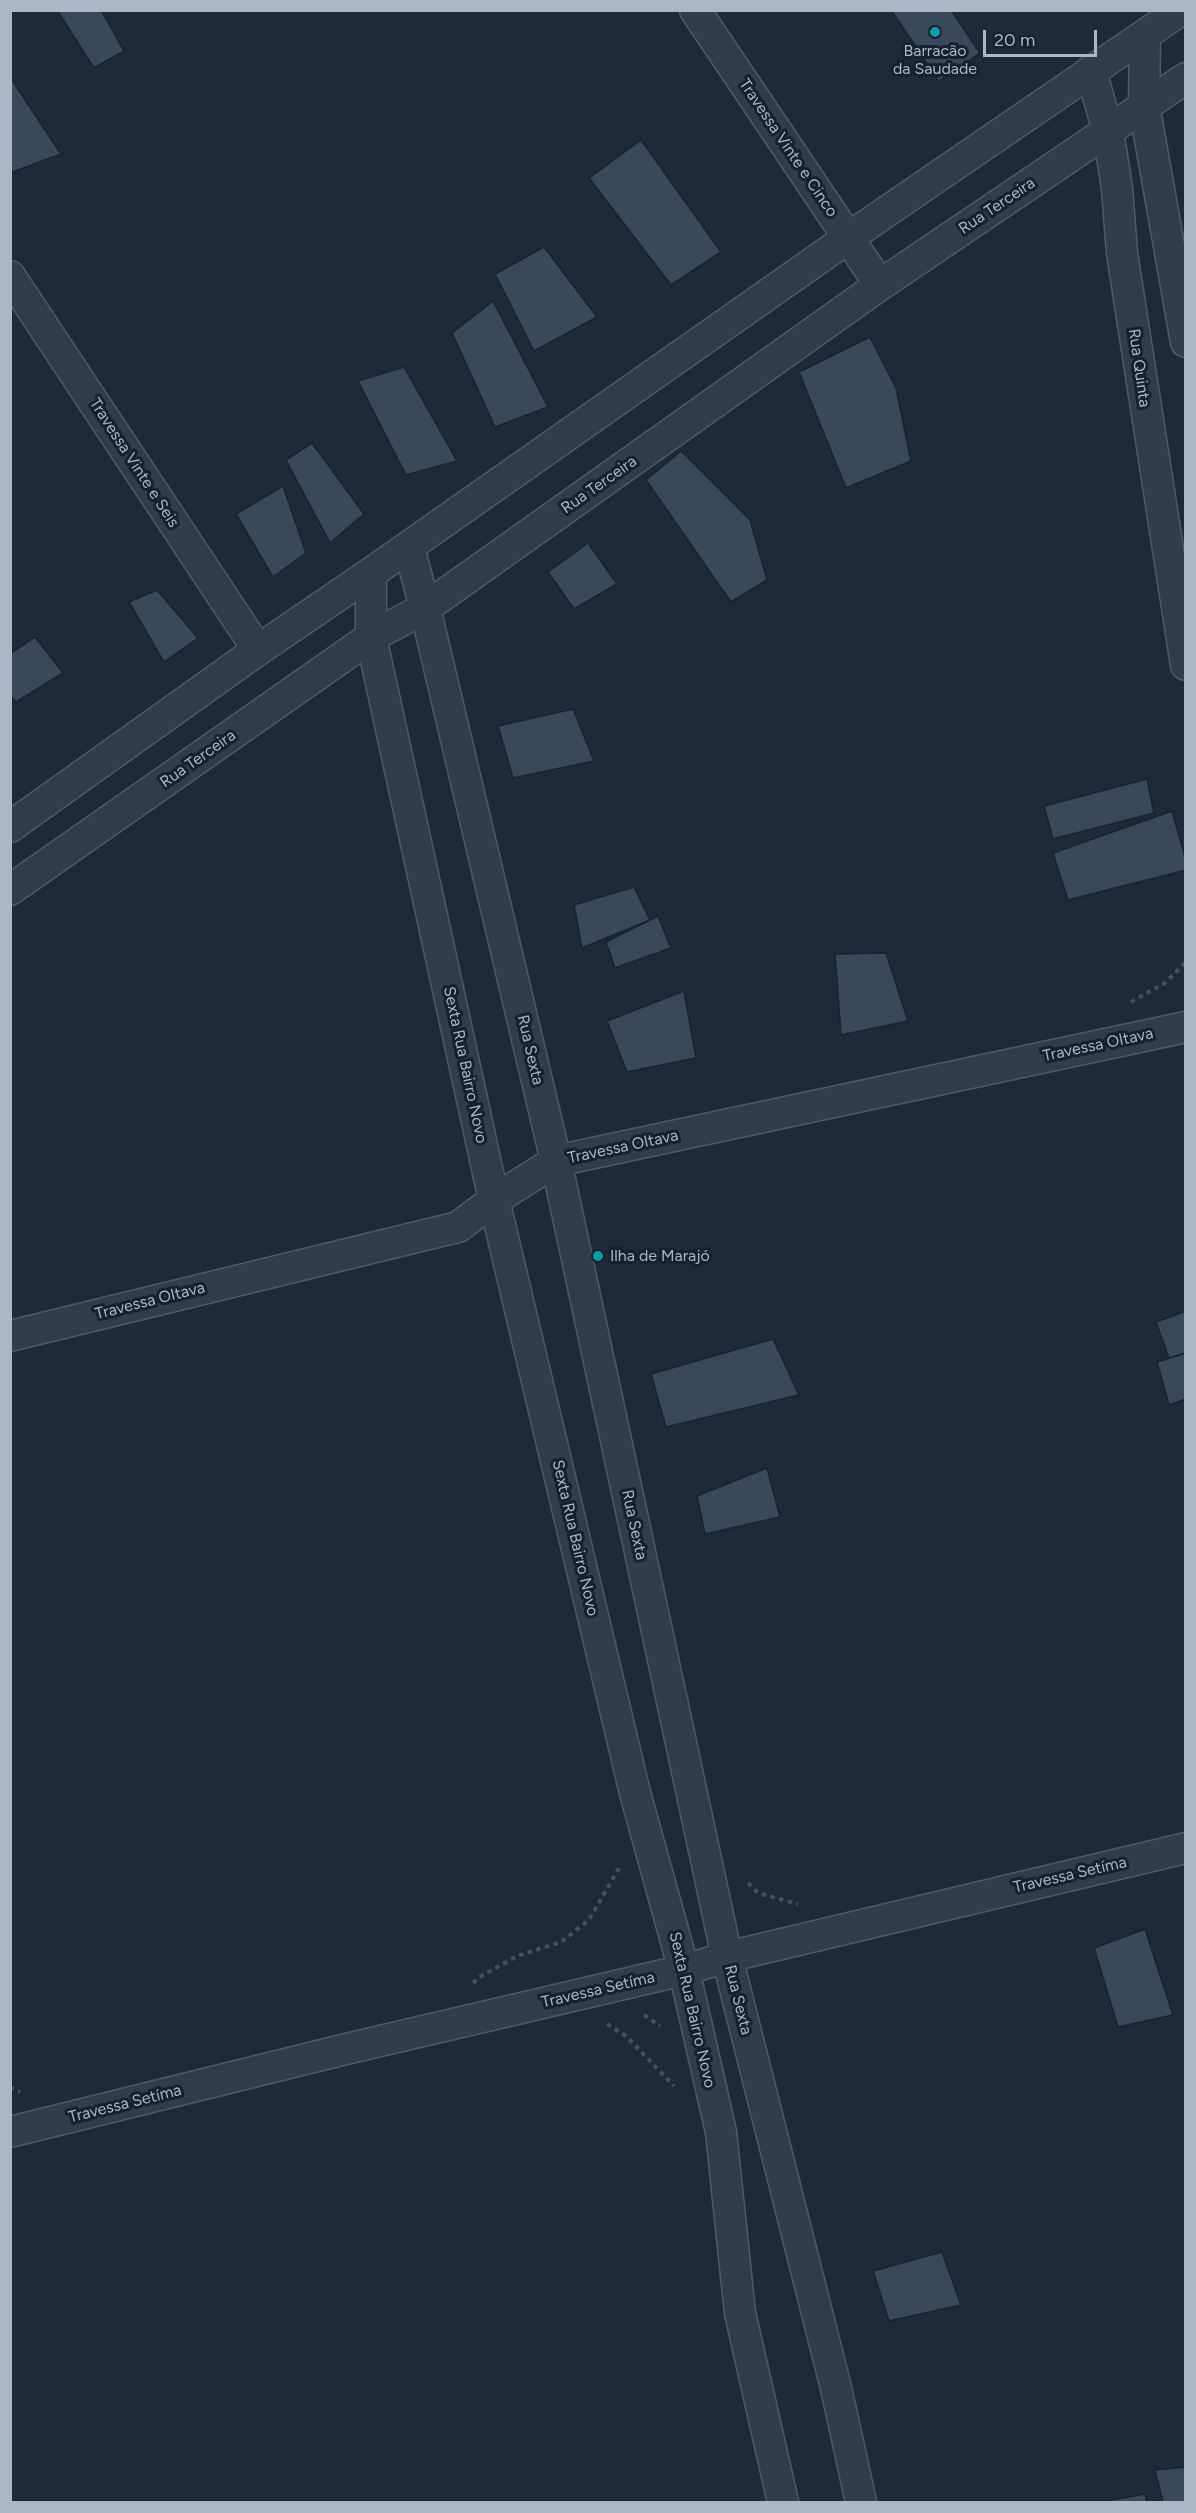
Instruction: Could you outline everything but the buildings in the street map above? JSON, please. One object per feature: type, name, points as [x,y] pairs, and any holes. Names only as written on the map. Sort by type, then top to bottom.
[{"type":"street","name":"Travessa Vinte e Cinco","points":[[695,10],[880,285]]},
{"type":"street","points":[[10,826],[848,238],[1181,10]]},
{"type":"street","points":[[1145,35],[1144,105],[1185,342]]},
{"type":"street","name":"Rua Quinta","points":[[1091,71],[1108,131],[1117,188],[1122,253],[1185,665]]},
{"type":"street","name":"Rua Terceira","points":[[10,890],[371,637],[425,608],[880,285],[1185,78]]},
{"type":"street","name":"Travessa Vinte e Seis","points":[[10,276],[258,650]]},
{"type":"street","name":"Rua Sexta","points":[[408,547],[425,608],[556,1161],[727,1957],[836,2388],[861,2502]]},
{"type":"street","name":"Sexta Rua Bairro Novo","points":[[371,573],[371,637],[494,1200],[635,1792],[684,1970],[721,2132],[740,2313],[783,2502]]},
{"type":"street","name":"Travessa OItava","points":[[10,1336],[458,1227],[494,1200],[556,1161],[1185,1027]]},
{"type":"street","name":"Travessa Setíma","points":[[10,2132],[1185,1848]]},
{"type":"path","points":[[470,1986],[478,1978],[517,1956],[561,1942],[589,1920],[624,1860]]},
{"type":"path","points":[[742,1878],[758,1893],[806,1906],[843,1929]]},
{"type":"path","points":[[640,2012],[668,2031]]},
{"type":"path","points":[[604,2022],[626,2036],[674,2087]]},
{"type":"place","name":"Barracão da Saudade","points":[[935,32]]},
{"type":"place","name":"Ilha de Marajó","points":[[598,1256]]}]
